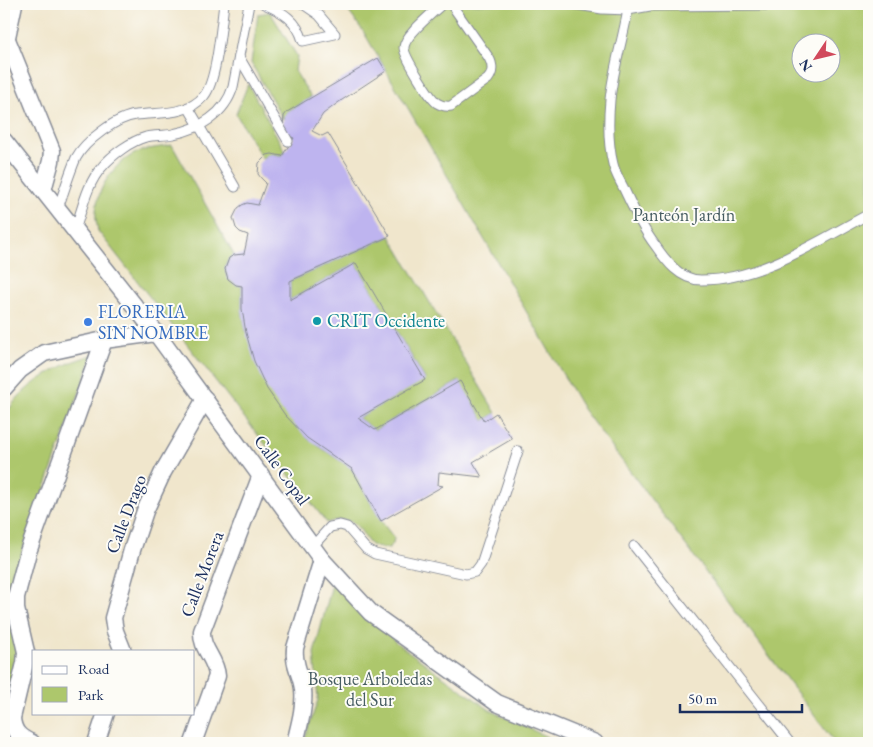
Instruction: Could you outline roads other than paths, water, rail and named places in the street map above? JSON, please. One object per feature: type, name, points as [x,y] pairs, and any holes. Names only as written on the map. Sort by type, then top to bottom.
[{"type":"street","points":[[14,4],[5,34],[52,151],[43,190]]},
{"type":"street","name":"Calle Copal","points":[[4,141],[156,333],[317,553],[371,613],[496,703],[595,743]]},
{"type":"street","points":[[4,388],[20,370],[44,353],[104,340],[156,333]]},
{"type":"street","points":[[32,743],[21,738],[12,726],[26,652],[16,609],[16,597],[28,552],[104,340]]},
{"type":"street","name":"Calle Drago","points":[[123,650],[114,631],[113,618],[132,550],[145,511],[163,472],[205,399]]},
{"type":"street","name":"Calle Morera","points":[[193,743],[218,676],[201,640],[202,631],[261,475]]},
{"type":"street","points":[[295,743],[304,703],[303,688],[294,658],[295,648],[317,553]]},
{"type":"street","points":[[96,743],[106,714]]},
{"type":"lane","points":[[58,208],[77,157],[86,146],[114,122],[134,115],[172,113],[188,107],[205,95],[210,84],[224,4]]},
{"type":"lane","points":[[75,230],[91,184],[101,167],[110,159],[134,142],[146,137],[173,134],[200,126],[219,113],[231,96],[249,4]]},
{"type":"lane","points":[[264,4],[289,17],[296,24],[303,41],[335,34],[319,15],[303,4]]},
{"type":"lane","points":[[442,4],[408,37],[404,46],[406,57],[434,101],[443,106],[452,106],[488,79],[491,75],[492,67],[489,58],[451,4]]},
{"type":"lane","points":[[572,4],[602,9],[648,5],[796,4]]},
{"type":"lane","points":[[628,7],[610,99],[608,129],[610,148],[614,166],[646,232],[664,258],[680,274],[700,280],[749,272],[772,264],[869,214]]},
{"type":"lane","points":[[239,57],[288,141]]},
{"type":"lane","points":[[188,107],[235,187]]},
{"type":"lane","points":[[317,553],[330,528],[340,525],[347,527],[366,549],[375,554],[466,574],[475,572],[481,564],[518,451]]},
{"type":"lane","points":[[634,546],[790,743]]},
{"type":"place","name":"CRIT Occidente","points":[[317,321]]},
{"type":"place","name":"FLORERIA SIN NOMBRE","points":[[88,322]]},
{"type":"park label","name":"Panteón Jardín","points":[[684,215]]},
{"type":"park label","name":"Bosque Arboledas del Sur","points":[[370,690]]}]
